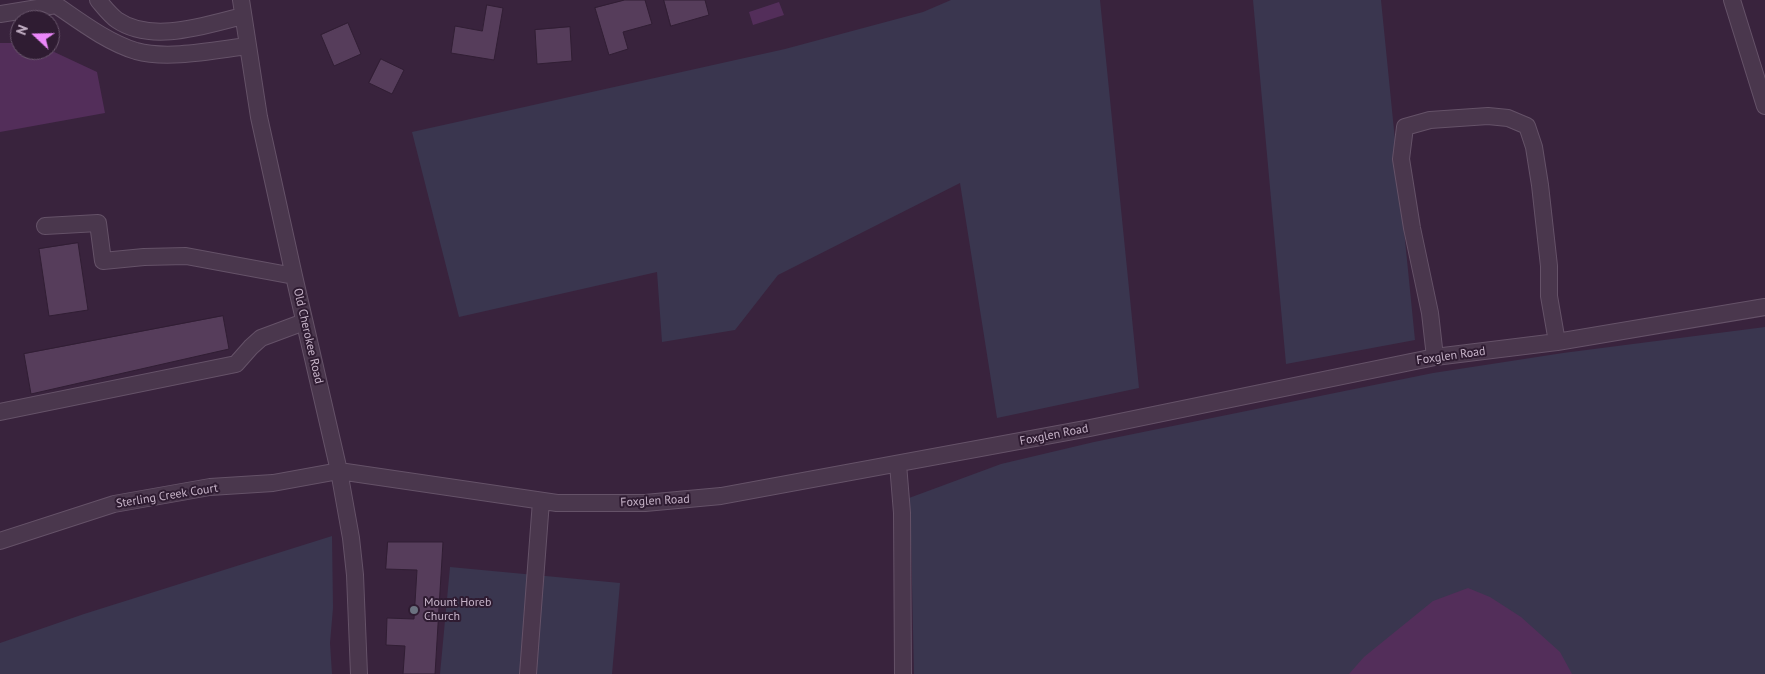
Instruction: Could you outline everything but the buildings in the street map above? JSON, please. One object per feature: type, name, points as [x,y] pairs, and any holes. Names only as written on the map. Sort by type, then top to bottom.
[{"type":"street","points":[[98,0],[117,20],[130,27],[144,30],[168,31],[193,28],[242,8]]},
{"type":"street","points":[[1732,0],[1765,106]]},
{"type":"street","points":[[0,14],[53,3],[105,37],[136,50],[171,54],[248,46]]},
{"type":"street","name":"Old Cherokee Road","points":[[242,8],[259,117],[339,471],[351,538],[355,575],[359,674]]},
{"type":"street","points":[[1435,357],[1430,313],[1412,228],[1401,159],[1405,127],[1430,120],[1498,117],[1508,118],[1527,126],[1534,147],[1540,185],[1548,258],[1549,296],[1558,342]]},
{"type":"street","points":[[45,226],[98,223],[103,261],[144,257],[186,256],[294,276]]},
{"type":"street","name":"Foxglen Road","points":[[339,471],[557,503],[645,504],[681,501],[721,496],[1090,428],[1435,357],[1558,342],[1765,307]]},
{"type":"street","points":[[0,412],[236,364],[261,338],[304,322]]},
{"type":"street","points":[[898,464],[902,513],[902,674]]},
{"type":"street","name":"Sterling Creek Court","points":[[0,541],[114,504],[210,487],[273,483],[339,471]]},
{"type":"street","points":[[528,674],[541,501]]},
{"type":"shaded area","points":[[951,0],[1100,0],[1139,388],[997,418],[960,183],[778,275],[735,330],[662,342],[657,272],[459,317],[412,132],[785,49],[923,12]]},
{"type":"shaded area","points":[[1253,0],[1381,0],[1415,340],[1286,364]]},
{"type":"shaded area","points":[[779,2],[784,15],[753,25],[749,12]]},
{"type":"shaded area","points":[[0,43],[10,43],[10,60],[60,60],[60,55],[97,72],[105,113],[0,132]]},
{"type":"shaded area","points":[[1765,327],[1765,674],[914,674],[909,498],[1001,464],[1094,442],[1433,373],[1563,353]]},
{"type":"shaded area","points":[[332,536],[333,608],[330,643],[332,674],[0,674],[0,643],[84,614]]},
{"type":"shaded area","points":[[450,567],[620,583],[612,674],[440,674]]},
{"type":"shaded area","points":[[1468,588],[1490,597],[1521,617],[1560,652],[1572,674],[1349,674],[1364,657],[1433,601]]},
{"type":"place","name":"Mount Horeb Church","points":[[414,610]]}]
